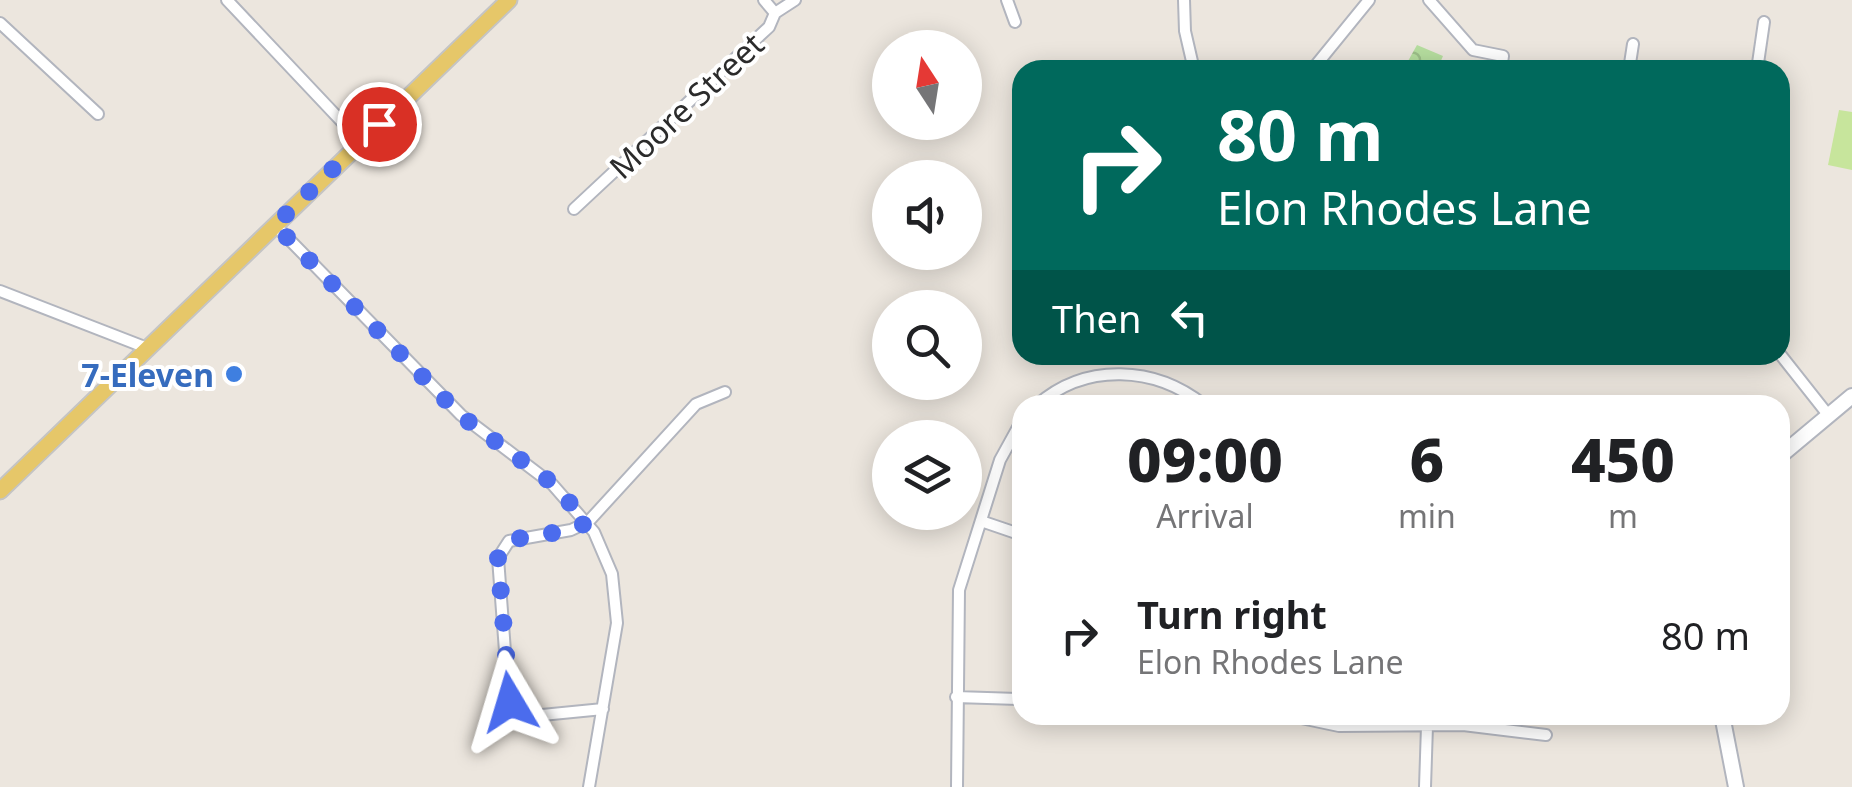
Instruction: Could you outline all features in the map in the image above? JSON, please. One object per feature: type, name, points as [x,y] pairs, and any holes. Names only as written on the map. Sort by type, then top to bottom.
[{"type":"main road","points":[[0,491],[509,0]]},
{"type":"main road","points":[[1790,448],[1852,396]]},
{"type":"main road","points":[[1724,725],[1736,787]]},
{"type":"street","points":[[226,0],[361,142]]},
{"type":"street","points":[[764,0],[775,13]]},
{"type":"street","name":"Moore Street","points":[[574,209],[770,27],[775,13],[795,0]]},
{"type":"street","points":[[1007,0],[1015,22]]},
{"type":"street","points":[[1184,0],[1191,60]]},
{"type":"street","points":[[1320,60],[1368,0]]},
{"type":"street","points":[[1428,0],[1474,50],[1503,56],[1502,60]]},
{"type":"street","points":[[1758,60],[1764,22]]},
{"type":"street","points":[[0,23],[98,114]]},
{"type":"street","points":[[1631,60],[1633,44]]},
{"type":"street","points":[[275,225],[461,416],[548,480],[588,522],[610,566],[616,598],[616,632],[589,787]]},
{"type":"street","points":[[0,291],[147,348]]},
{"type":"street","points":[[1789,365],[1829,416]]},
{"type":"street","points":[[1053,395],[1070,384],[1123,373],[1162,380],[1187,395]]},
{"type":"street","points":[[603,708],[532,716],[514,710],[508,691],[497,568],[503,546],[509,540],[571,530],[588,522],[696,404],[725,392]]},
{"type":"street","points":[[982,515],[1012,438]]},
{"type":"street","points":[[982,522],[1012,532]]},
{"type":"street","points":[[957,787],[958,601],[978,530]]},
{"type":"street","points":[[956,697],[1012,699]]},
{"type":"street","points":[[1325,725],[1463,725],[1546,735]]},
{"type":"street","points":[[1425,787],[1427,726]]},
{"type":"green space","points":[[1417,45],[1443,56],[1441,60],[1409,60]]},
{"type":"green space","points":[[1839,110],[1852,112],[1852,170],[1828,165]]},
{"type":"place","name":"7-Eleven","points":[[234,374]]},
{"type":"route","points":[[379,124],[275,225],[461,416],[548,480],[588,522],[571,530],[509,540],[503,546],[497,568],[510,702]]}]
